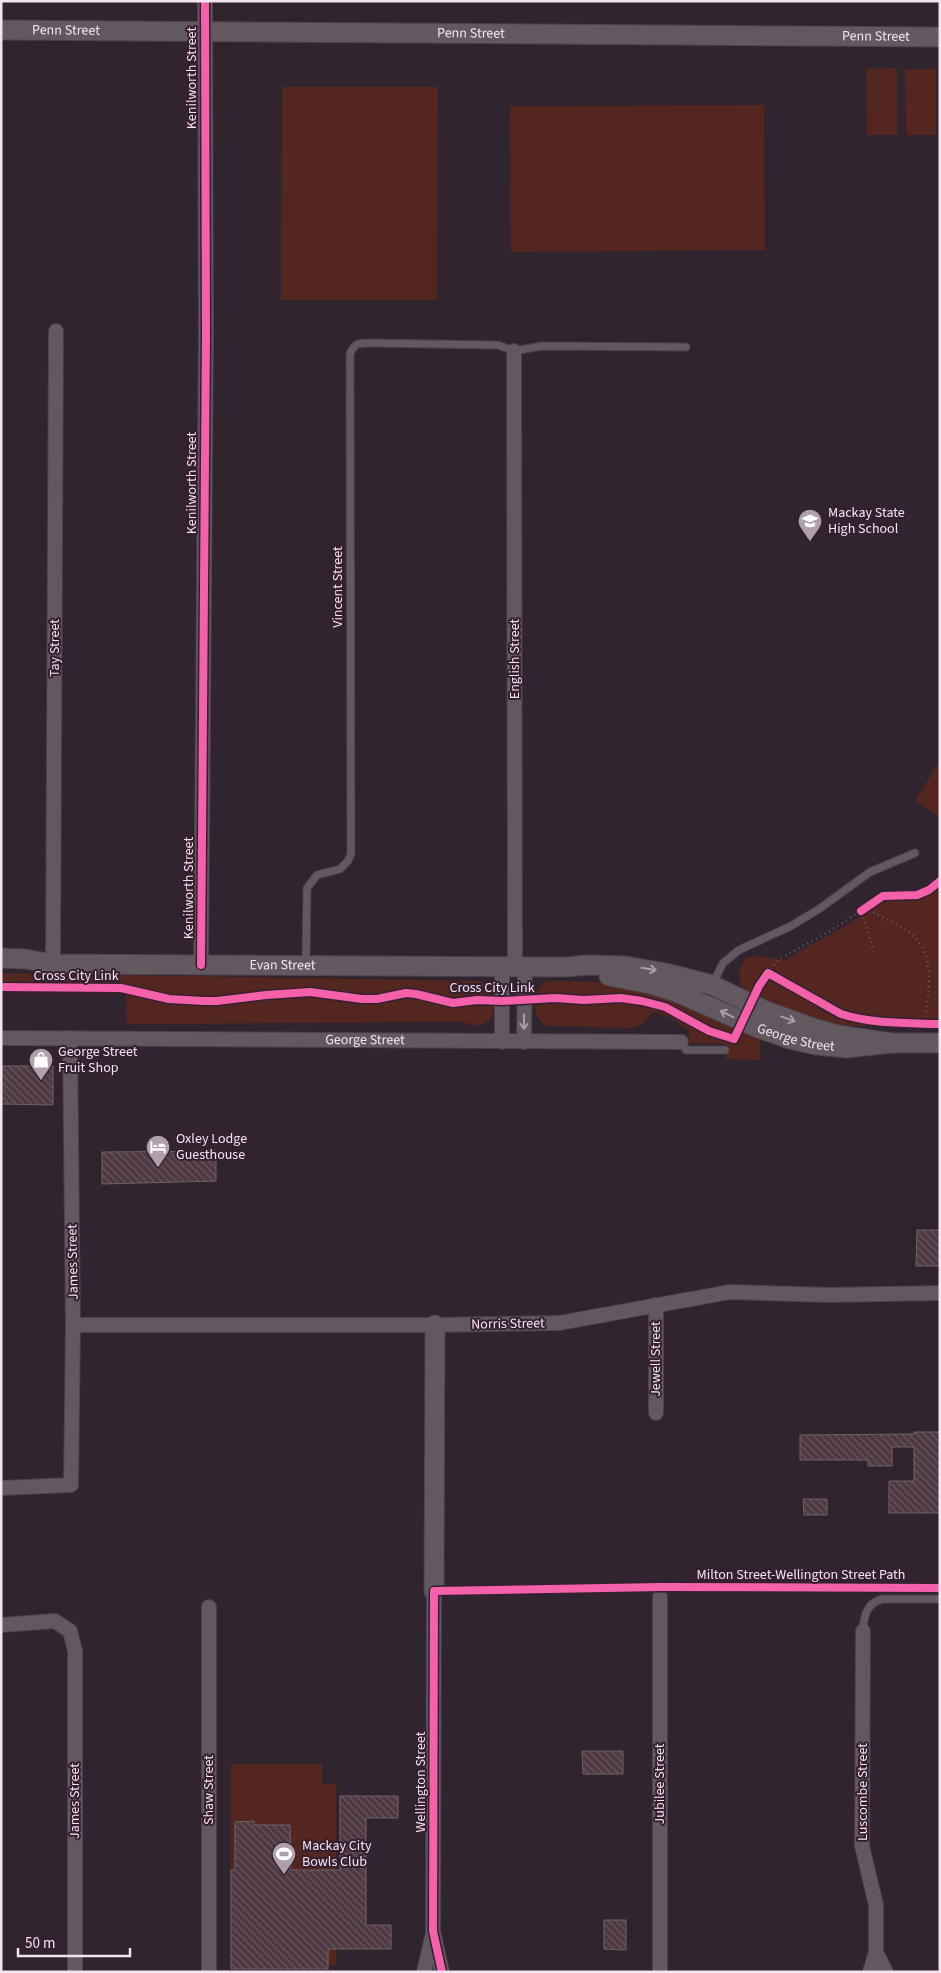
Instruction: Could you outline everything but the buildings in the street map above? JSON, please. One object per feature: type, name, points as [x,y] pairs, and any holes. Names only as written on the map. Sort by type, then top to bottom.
[{"type":"street","name":"Kenilworth Street","points":[[201,965],[206,334],[204,1]]},
{"type":"street","name":"Penn Street","points":[[1,30],[940,37]]},
{"type":"street","name":"Tay Street","points":[[52,964],[56,331]]},
{"type":"street","name":"English Street","points":[[514,351],[514,967]]},
{"type":"street","name":"Evan Street","points":[[1,958],[25,959],[52,964],[566,968],[588,965],[626,966],[666,972],[712,986]]},
{"type":"street","points":[[502,1042],[514,967]]},
{"type":"street","points":[[514,967],[524,1042]]},
{"type":"street","name":"Evan Street","points":[[566,968],[650,984],[704,1003]]},
{"type":"street","points":[[704,1003],[712,986]]},
{"type":"street","name":"George Street","points":[[712,986],[766,1011],[816,1029],[838,1035],[892,1043]]},
{"type":"street","name":"George Street","points":[[704,1003],[758,1028],[816,1045],[846,1048],[892,1043],[940,1043]]},
{"type":"street","name":"George Street","points":[[1,1038],[681,1042]]},
{"type":"street","name":"James Street","points":[[1,1488],[71,1485],[74,1325],[70,1038]]},
{"type":"street","name":"Norris Street","points":[[74,1325],[559,1323],[730,1292],[829,1294],[940,1293]]},
{"type":"street","name":"Jewell Street","points":[[656,1305],[656,1413]]},
{"type":"street","name":"Wellington Street","points":[[424,1972],[433,1932],[436,1325]]},
{"type":"street","name":"Jubilee Street","points":[[660,1597],[660,1972]]},
{"type":"street","name":"Shaw Street","points":[[209,1608],[209,1972]]},
{"type":"street","name":"James Street","points":[[1,1624],[55,1621],[70,1631],[75,1651],[75,1972]]},
{"type":"street","name":"Luscombe Street","points":[[863,1631],[862,1846],[876,1904],[876,1952],[870,1972]]},
{"type":"street","name":"Wellington Street","points":[[433,1932],[442,1972]]},
{"type":"street","name":"Luscombe Street","points":[[876,1952],[886,1972]]},
{"type":"lane","name":"Vincent Street","points":[[306,966],[307,888],[317,875],[340,869],[348,861],[351,854],[350,354],[353,347],[359,343],[498,345],[514,351]]},
{"type":"lane","points":[[514,351],[542,346],[686,347]]},
{"type":"lane","points":[[712,986],[723,963],[739,950],[797,922],[819,909],[870,872],[914,853]]},
{"type":"lane","name":"George Street","points":[[681,1042],[686,1050],[725,1050]]},
{"type":"lane","points":[[863,1631],[864,1616],[871,1604],[877,1600],[940,1599]]},
{"type":"path","points":[[866,907],[873,949]]},
{"type":"path","points":[[769,977],[779,959],[825,934],[866,907]]},
{"type":"path","points":[[866,907],[906,931],[922,946],[930,971],[928,1023],[916,1023]]},
{"type":"shaded area","points":[[897,68],[897,135],[867,135],[866,69]]},
{"type":"shaded area","points":[[905,69],[936,69],[936,135],[906,135]]},
{"type":"shaded area","points":[[282,87],[438,87],[437,300],[281,300]]},
{"type":"shaded area","points":[[764,105],[765,250],[511,252],[510,106]]},
{"type":"shaded area","points":[[940,761],[940,818],[915,800]]},
{"type":"shaded area","points":[[940,886],[940,1020],[874,1026],[825,1023],[794,1014],[764,1001],[741,986],[739,971],[744,960],[749,957],[759,956],[784,960],[849,924],[879,901],[886,898],[912,899],[930,893]]},
{"type":"shaded area","points":[[1,973],[482,981],[489,989],[494,1006],[488,1021],[477,1026],[463,1022],[127,1024],[126,994],[1,993]]},
{"type":"shaded area","points":[[547,982],[598,982],[673,999],[736,1029],[760,1038],[760,1060],[726,1059],[725,1044],[689,1043],[689,1031],[671,1018],[653,1012],[643,1023],[633,1028],[547,1026],[538,1017],[535,1011],[534,998],[540,987]]},
{"type":"shaded area","name":"Mackay City Bowls Club","points":[[231,1764],[322,1764],[322,1784],[336,1784],[336,1965],[231,1966]]},
{"type":"cycle path","points":[[201,965],[206,335],[205,1]]},
{"type":"cycle path","points":[[861,911],[883,896],[917,895],[929,890],[940,881]]},
{"type":"cycle path","name":"Cross City Link","points":[[1,987],[121,988],[169,999],[204,1001],[310,992],[362,999],[377,999],[406,993],[453,1003],[477,1000],[621,998],[665,1007],[709,1031],[734,1039],[759,986],[768,973],[841,1014],[877,1021],[940,1024]]},
{"type":"cycle path","name":"Milton Street-Wellington Street Path","points":[[442,1972],[433,1931],[434,1591],[661,1587],[940,1588]]},
{"type":"place","name":"Mackay State High School","points":[[810,542]]},
{"type":"place","name":"George Street Fruit Shop","points":[[41,1081]]},
{"type":"place","name":"Oxley Lodge Guesthouse","points":[[158,1168]]},
{"type":"place","name":"Mackay City Bowls Club","points":[[284,1875]]}]
